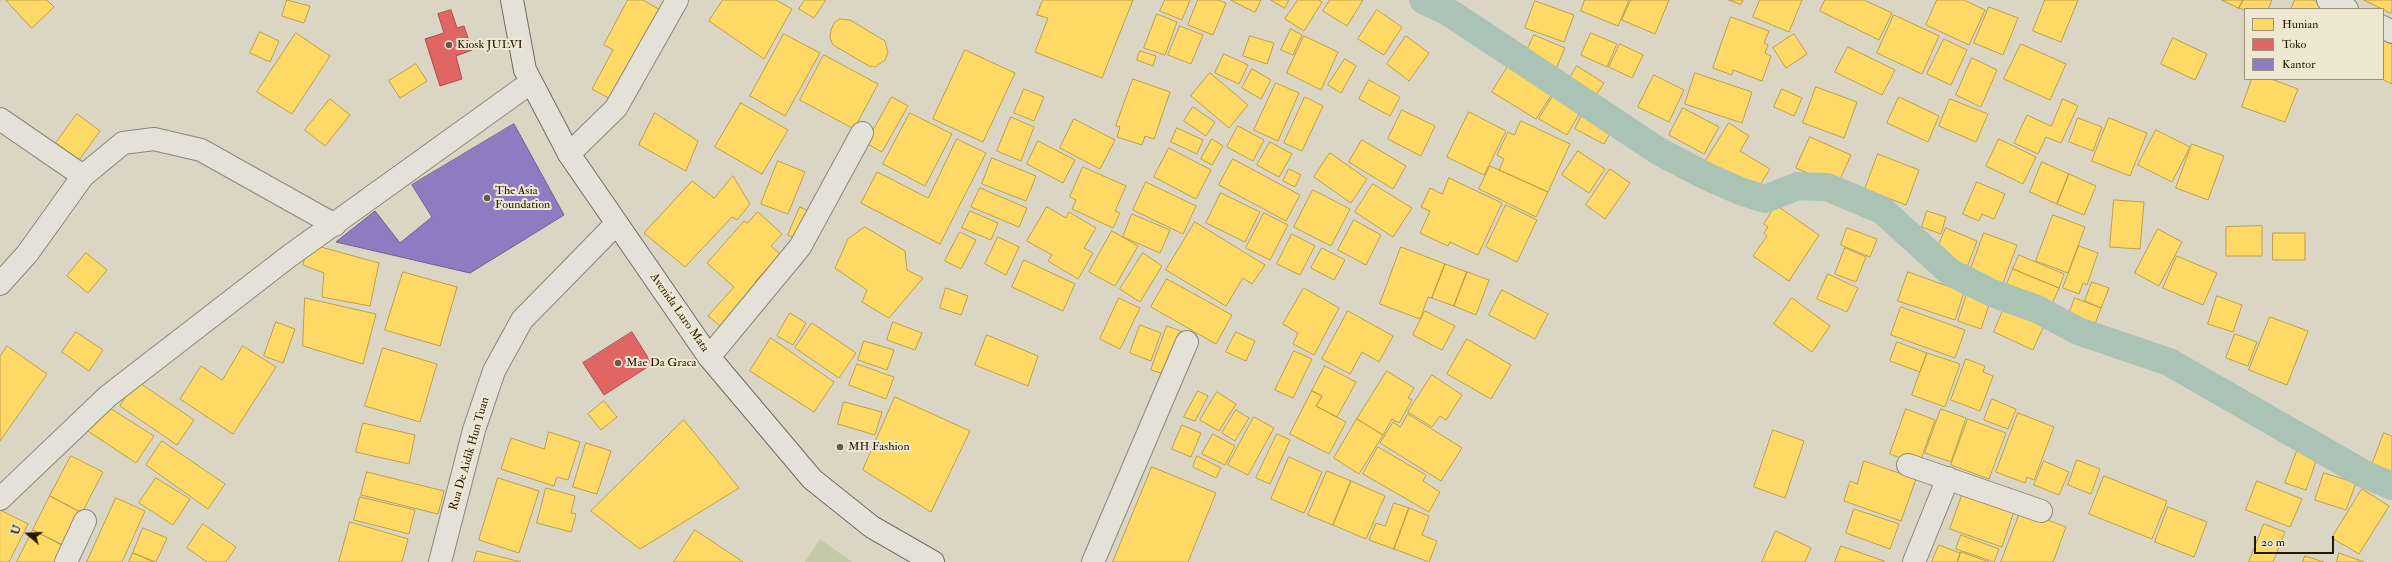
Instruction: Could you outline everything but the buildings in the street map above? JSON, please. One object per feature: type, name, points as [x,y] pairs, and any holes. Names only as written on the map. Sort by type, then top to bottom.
[{"type":"street","name":"Avenida Luro Mata","points":[[512,0],[525,70],[530,83],[569,154],[709,357],[812,479],[872,527],[933,562]]},
{"type":"street","points":[[569,154],[616,108],[677,0]]},
{"type":"street","points":[[2328,0],[2345,8]]},
{"type":"street","points":[[0,499],[108,396],[288,257],[335,225],[530,83]]},
{"type":"street","points":[[0,119],[83,176]]},
{"type":"street","points":[[709,357],[800,247],[862,133]]},
{"type":"street","points":[[0,284],[27,254],[83,176],[123,143],[154,139],[201,150],[335,225]]},
{"type":"street","name":"Rua De Aidik Hun Tuan","points":[[440,562],[474,430],[494,371],[522,320],[616,224]]},
{"type":"street","points":[[1093,562],[1187,342]]},
{"type":"street","points":[[1908,465],[2041,511]]},
{"type":"street","points":[[1914,562],[1948,478]]},
{"type":"street","points":[[66,562],[85,522]]},
{"type":"green space","points":[[820,539],[852,562],[805,562]]},
{"type":"waterway","points":[[1423,0],[1450,13],[1660,152],[1706,176],[1740,191],[1765,199],[1798,186],[1827,187],[1882,210],[1950,272],[1992,293],[2037,309],[2078,331],[2169,362],[2364,474],[2392,486]]},
{"type":"place","name":"Kiosk JULVI","points":[[449,45]]},
{"type":"place","name":"The Asia Foundation","points":[[487,198]]},
{"type":"place","name":"Mae Da Graca","points":[[618,363]]},
{"type":"place","name":"MH Fashion","points":[[840,447]]}]
